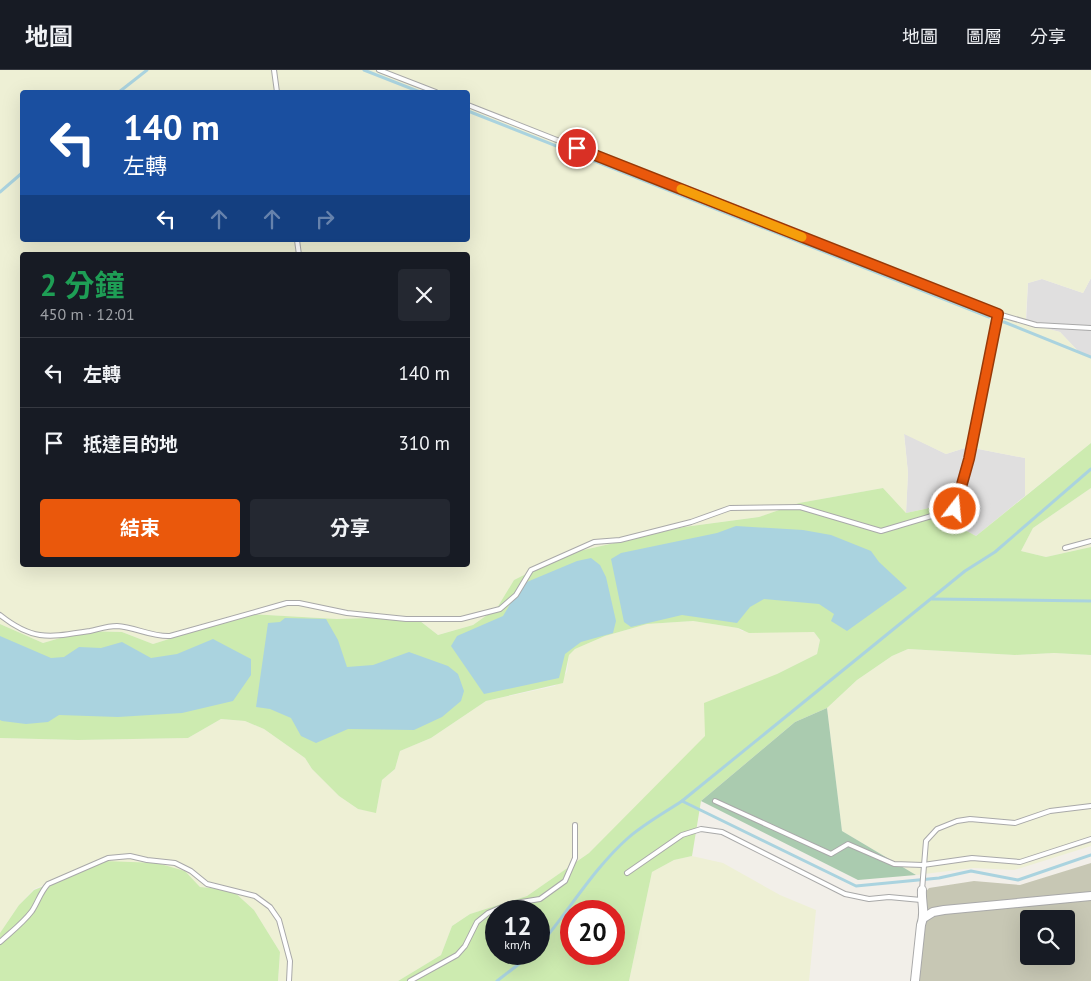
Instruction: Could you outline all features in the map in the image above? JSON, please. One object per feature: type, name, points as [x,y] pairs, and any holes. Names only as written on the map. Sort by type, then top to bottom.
[{"type":"street","points":[[922,890],[921,900],[925,917]]},
{"type":"street","points":[[915,981],[921,925],[925,917],[933,912],[1091,896]]},
{"type":"lane","points":[[274,70],[277,90]]},
{"type":"lane","points":[[379,70],[431,90]]},
{"type":"lane","points":[[470,106],[998,314],[1036,325],[1091,328]]},
{"type":"lane","points":[[0,615],[15,628],[26,632],[56,636],[115,626],[128,627],[161,636],[170,636],[287,603],[299,603],[347,613],[406,619],[461,619],[500,609],[516,595],[531,570],[594,542],[620,540],[674,527],[730,508],[800,508],[881,531],[945,513],[955,509],[969,459],[998,314]]},
{"type":"lane","points":[[1065,548],[1091,541]]},
{"type":"lane","points":[[716,801],[831,854],[848,844],[894,864],[923,866],[972,858],[1020,862],[1091,839]]},
{"type":"lane","points":[[922,890],[926,841],[937,829],[945,825],[970,819],[1015,823],[1050,810],[1091,806]]},
{"type":"lane","points":[[410,981],[457,955],[465,946],[476,922],[488,913],[509,904],[540,898],[565,882],[575,858],[575,825]]},
{"type":"lane","points":[[627,873],[682,835],[702,829],[722,832],[845,894],[869,899],[889,897],[921,900]]},
{"type":"lane","points":[[0,942],[33,910],[41,892],[48,884],[108,858],[130,856],[147,860],[175,862],[191,870],[207,884],[254,896],[270,907],[279,920],[290,961],[288,981]]},
{"type":"shaded area","points":[[0,70],[1091,70],[1091,278],[1083,293],[1042,279],[1028,283],[1026,323],[1060,332],[1079,352],[1091,357],[1091,443],[1025,496],[1025,458],[968,447],[946,454],[904,434],[908,473],[906,513],[883,488],[799,503],[759,517],[684,527],[566,554],[514,580],[497,608],[473,625],[438,635],[420,621],[400,617],[337,619],[249,614],[153,644],[122,632],[84,631],[43,643],[0,624]]},
{"type":"shaded area","points":[[1091,278],[1091,357],[1079,352],[1060,332],[1026,323],[1028,283],[1042,279],[1083,293]]},
{"type":"shaded area","points":[[904,433],[946,454],[968,447],[1025,458],[1025,496],[976,536],[954,524],[934,507],[906,513],[908,473]]},
{"type":"shaded area","points":[[1091,488],[1091,547],[1046,557],[1021,551],[1033,528]]},
{"type":"shaded area","points":[[693,621],[738,628],[742,631],[814,632],[820,640],[817,654],[777,674],[706,736],[589,853],[527,896],[514,900],[485,900],[485,909],[470,914],[452,926],[441,955],[398,981],[278,981],[280,952],[254,910],[232,890],[200,887],[185,871],[105,861],[34,889],[19,905],[0,933],[0,738],[78,740],[188,738],[221,719],[245,721],[264,729],[305,758],[312,769],[339,796],[358,809],[376,812],[382,780],[395,769],[400,751],[431,738],[486,701],[555,686],[567,672],[569,655],[575,649],[605,636],[647,624]]},
{"type":"shaded area","points":[[908,649],[1015,655],[1054,653],[1091,655],[1091,846],[1014,870],[973,868],[916,875],[842,831],[827,708],[857,680],[892,656]]},
{"type":"shaded area","points":[[692,856],[723,863],[780,895],[816,910],[809,981],[629,981],[652,872],[674,860]]},
{"type":"shaded area","points":[[1091,863],[1091,981],[915,981],[924,894],[929,888],[974,881],[1020,885]]},
{"type":"green space","points":[[1091,443],[1091,488],[1033,528],[1021,551],[1046,557],[1091,547],[1091,655],[1054,653],[1015,655],[908,649],[892,656],[857,680],[827,708],[795,722],[701,801],[692,856],[674,860],[652,872],[629,981],[398,981],[441,955],[452,926],[470,914],[485,909],[485,965],[550,965],[550,900],[514,900],[527,896],[589,853],[705,736],[704,703],[777,674],[817,654],[820,640],[814,632],[749,633],[738,628],[693,621],[647,624],[605,636],[575,649],[569,655],[563,683],[486,701],[431,738],[400,751],[395,769],[382,780],[376,813],[358,809],[339,796],[312,769],[305,758],[264,729],[245,721],[221,719],[188,738],[78,740],[0,738],[0,624],[43,643],[84,631],[122,632],[153,644],[249,614],[337,619],[400,617],[420,621],[438,635],[473,625],[497,608],[514,580],[566,554],[684,527],[759,517],[799,503],[883,488],[906,513],[934,507],[954,524],[976,536]]},
{"type":"green space","points":[[827,708],[842,831],[916,875],[858,880],[701,801],[795,722]]},
{"type":"green space","points":[[105,861],[157,863],[185,871],[200,887],[232,890],[254,910],[280,952],[278,981],[0,981],[0,933],[19,905],[34,890]]},
{"type":"water","points":[[736,526],[803,530],[831,535],[871,551],[879,562],[907,588],[847,631],[831,621],[834,614],[819,604],[764,599],[750,607],[737,623],[682,615],[631,627],[624,622],[611,559],[621,553],[717,533]]},
{"type":"water","points":[[591,558],[600,565],[606,577],[616,621],[613,633],[581,642],[565,654],[559,678],[484,694],[451,646],[457,636],[503,616],[522,584],[577,561]]},
{"type":"water","points":[[285,618],[326,619],[338,640],[347,667],[373,665],[409,652],[448,666],[458,674],[464,691],[461,701],[442,717],[414,730],[348,729],[316,743],[301,736],[291,718],[270,709],[256,707],[268,623],[280,622]]},
{"type":"water","points":[[0,636],[51,658],[64,657],[79,647],[101,648],[122,642],[151,658],[177,654],[213,639],[251,659],[251,675],[233,701],[182,713],[118,717],[59,715],[48,722],[26,724],[2,721],[0,720]]},
{"type":"waterway","points":[[122,90],[147,70]]},
{"type":"waterway","points":[[364,70],[415,90]]},
{"type":"waterway","points":[[470,112],[989,317]]},
{"type":"waterway","points":[[0,192],[20,175]]},
{"type":"waterway","points":[[1004,322],[1091,357]]},
{"type":"waterway","points":[[682,801],[965,571],[995,552],[1091,469]]},
{"type":"waterway","points":[[932,599],[1091,601]]},
{"type":"waterway","points":[[550,933],[615,850],[641,828],[682,801],[856,886],[939,878],[971,871],[1018,880],[1091,855]]},
{"type":"waterway","points":[[497,981],[518,965]]},
{"type":"slow traffic","points":[[681,189],[802,237]]},
{"type":"route","points":[[577,148],[998,314],[969,459],[955,509]]}]
